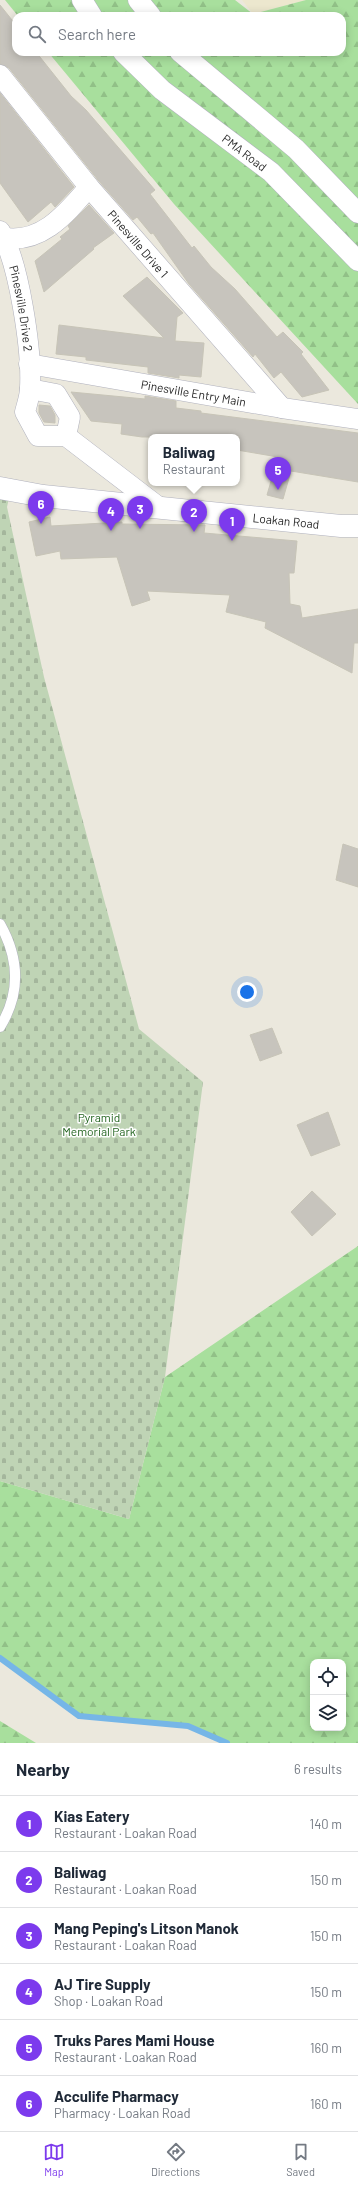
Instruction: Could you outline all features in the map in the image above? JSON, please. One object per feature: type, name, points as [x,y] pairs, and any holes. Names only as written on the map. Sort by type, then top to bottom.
[{"type":"main road","name":"Loakan Road","points":[[0,488],[30,495],[341,526],[358,526]]},
{"type":"street","points":[[82,0],[90,12]]},
{"type":"street","points":[[138,0],[148,12]]},
{"type":"street","name":"PMA Road","points":[[127,56],[162,90],[271,172],[358,261]]},
{"type":"street","points":[[185,56],[296,149],[358,213]]},
{"type":"street","name":"Pinesville Drive 1","points":[[0,75],[89,186],[282,408]]},
{"type":"street","points":[[2,236],[23,238],[46,230],[64,216],[89,186]]},
{"type":"street","name":"Pinesville Drive 2","points":[[2,236],[19,284],[30,364],[30,389]]},
{"type":"street","name":"Pinesville Entry Main","points":[[30,364],[282,408],[358,418]]},
{"type":"street","points":[[66,436],[70,417],[56,394],[30,389],[25,412],[38,436],[66,436],[160,508]]},
{"type":"lane","points":[[0,924],[10,942],[16,976],[9,1013],[0,1027]]},
{"type":"shaded area","points":[[242,0],[306,0],[261,12],[251,12]]},
{"type":"green space","points":[[5,0],[235,0],[250,12],[15,12]]},
{"type":"green space","points":[[306,0],[358,0],[358,404],[174,204],[51,56],[346,56],[346,12],[261,12]]},
{"type":"green space","name":"Pyramid Memorial Park","points":[[0,495],[9,498],[7,507],[44,677],[139,1029],[203,1082],[165,1377],[129,1519],[0,1481]]},
{"type":"green space","points":[[358,1246],[358,1743],[227,1743],[188,1726],[79,1716],[0,1658],[0,1481],[129,1519],[165,1377]]},
{"type":"green space","points":[[0,1721],[36,1743],[0,1743]]},
{"type":"building","points":[[0,5],[12,20],[12,56],[39,56],[71,96],[86,110],[155,190],[150,194],[192,248],[194,246],[211,267],[235,289],[277,337],[283,332],[303,352],[301,354],[329,390],[302,397],[281,372],[274,378],[255,354],[253,357],[189,284],[153,233],[151,234],[137,217],[133,220],[98,180],[9,68],[0,64]]},
{"type":"building","points":[[0,93],[74,187],[55,207],[51,202],[28,222],[0,183]]},
{"type":"building","points":[[89,205],[114,233],[93,248],[94,249],[44,292],[35,261],[62,239],[60,237],[70,229],[68,226]]},
{"type":"building","points":[[147,277],[183,313],[177,317],[175,341],[204,343],[201,377],[179,375],[179,378],[148,373],[148,367],[86,360],[86,357],[56,354],[59,325],[164,338],[123,296]]},
{"type":"building","points":[[71,392],[145,399],[145,396],[176,401],[176,408],[201,411],[201,413],[358,433],[358,482],[291,471],[283,499],[267,495],[278,457],[240,451],[240,434],[148,434],[148,437],[142,437],[121,434],[122,424],[91,421]]},
{"type":"building","points":[[39,405],[50,406],[55,415],[55,423],[44,422],[39,413]]},
{"type":"building","points":[[50,517],[51,526],[122,522],[122,524],[205,525],[204,533],[297,541],[294,573],[289,573],[290,604],[300,606],[302,618],[358,609],[358,643],[354,643],[352,673],[265,628],[266,622],[226,612],[230,595],[147,591],[150,600],[132,606],[117,557],[61,559],[60,551],[36,556],[29,522]]},
{"type":"building","points":[[343,844],[358,849],[358,887],[336,880]]},
{"type":"building","points":[[272,1028],[282,1053],[260,1061],[250,1035]]},
{"type":"building","points":[[328,1112],[340,1145],[311,1156],[297,1125]]},
{"type":"building","points":[[312,1191],[336,1214],[312,1236],[291,1212]]},
{"type":"waterway","points":[[0,1658],[79,1716],[188,1726],[227,1743]]},
{"type":"place","name":"Truks Pares Mami House","points":[[278,490]]},
{"type":"place","name":"Acculife Pharmacy","points":[[41,524]]},
{"type":"place","name":"Mang Peping's Litson Manok","points":[[140,529]]},
{"type":"place","name":"AJ Tire Supply","points":[[111,531]]},
{"type":"place","name":"Baliwag","points":[[194,532]]},
{"type":"place","name":"Kias Eatery","points":[[232,541]]}]
